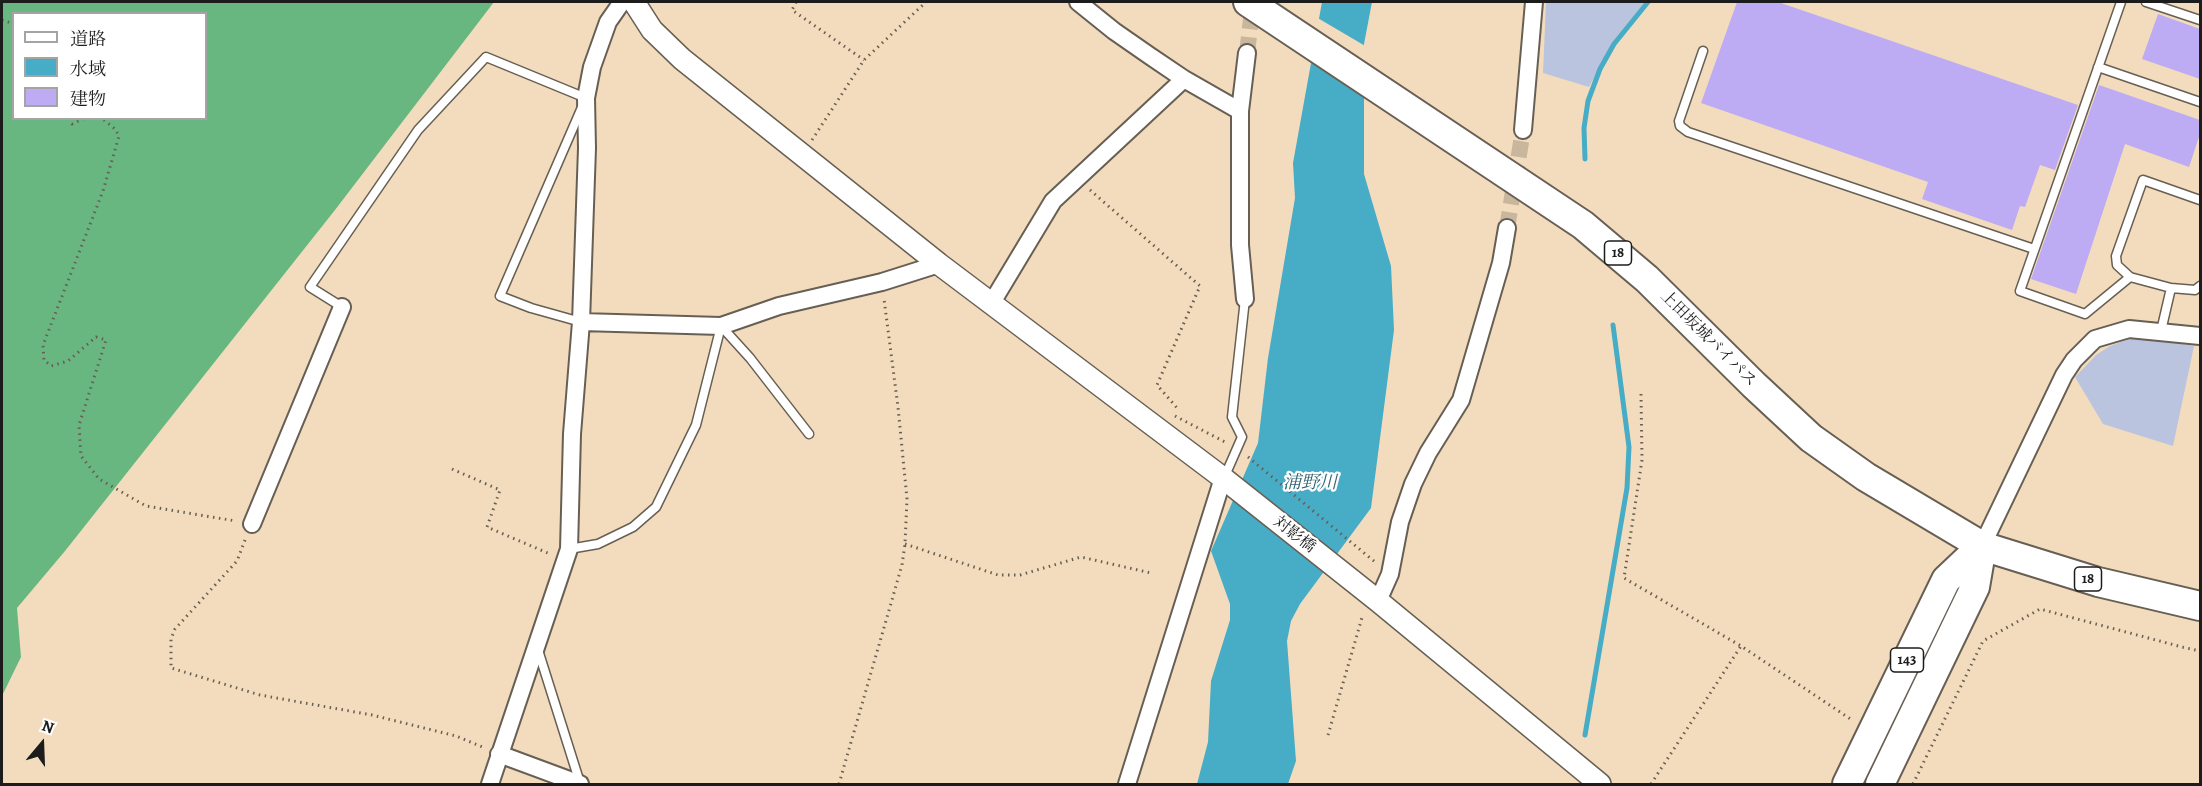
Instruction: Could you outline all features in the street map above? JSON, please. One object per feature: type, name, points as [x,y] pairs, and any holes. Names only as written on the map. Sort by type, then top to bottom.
[{"type":"highway","name":"上田坂城バイパス","points":[[1248,2],[1575,219],[1614,249],[1647,279],[1754,386],[1811,438],[1866,477],[1982,546],[2098,582],[2200,606]]},
{"type":"highway","name":"143","points":[[1847,784],[1946,580],[1982,546]]},
{"type":"highway","name":"143","points":[[1880,784],[1975,588],[1982,546]]},
{"type":"street","points":[[490,784],[567,555],[572,434],[581,322],[587,148],[586,98],[592,67],[608,22],[622,2]]},
{"type":"street","name":"対影橋","points":[[634,2],[652,30],[682,59],[939,264],[1227,482],[1368,594],[1596,783]]},
{"type":"street","points":[[1078,2],[1114,31],[1184,79],[1240,111]]},
{"type":"street","points":[[1522,130],[1534,2]]},
{"type":"street","points":[[1245,299],[1240,245],[1240,111],[1247,53]]},
{"type":"street","points":[[991,304],[1053,201],[1184,79]]},
{"type":"street","points":[[1368,594],[1390,574],[1400,522],[1413,484],[1428,453],[1461,400],[1501,263],[1507,228]]},
{"type":"street","points":[[581,322],[721,326],[778,306],[882,282],[939,264]]},
{"type":"street","points":[[252,524],[342,307]]},
{"type":"street","points":[[1982,546],[2064,375],[2074,360],[2095,339],[2129,329],[2200,336]]},
{"type":"street","points":[[1127,784],[1227,482]]},
{"type":"street","points":[[499,754],[580,784]]},
{"type":"lane","points":[[2121,2],[2020,291],[2085,314],[2130,277]]},
{"type":"lane","points":[[2146,2],[2200,20]]},
{"type":"lane","points":[[1703,51],[1679,121],[1680,126],[1688,132],[2034,249]]},
{"type":"lane","points":[[342,307],[310,287],[418,130],[486,57],[586,98],[500,296],[531,309],[581,322]]},
{"type":"lane","points":[[2098,67],[2200,102]]},
{"type":"lane","points":[[2200,200],[2143,180],[2116,256],[2117,265],[2130,277],[2171,288],[2195,290],[2200,286]]},
{"type":"lane","points":[[2161,331],[2171,288]]},
{"type":"lane","points":[[1227,482],[1242,437],[1232,417],[1245,299]]},
{"type":"lane","points":[[721,326],[750,358],[809,434]]},
{"type":"lane","points":[[567,555],[598,544],[633,527],[656,507],[696,425],[721,326]]},
{"type":"lane","points":[[536,644],[580,784]]},
{"type":"path","points":[[796,2],[792,10],[864,60]]},
{"type":"path","points":[[803,155],[864,60],[926,2]]},
{"type":"path","points":[[104,120],[115,129],[119,136],[103,191],[43,345],[44,360],[51,366],[68,361],[96,337],[106,340],[79,425],[81,456],[99,479],[146,506],[252,524],[237,561],[176,629],[171,639],[171,668],[260,694],[372,715],[456,736],[499,754]]},
{"type":"path","points":[[1077,179],[1200,286],[1157,385],[1178,409]]},
{"type":"path","points":[[839,784],[902,565],[905,544],[907,499],[902,442],[882,282]]},
{"type":"path","points":[[1641,394],[1642,460],[1624,578],[1741,646],[1871,733]]},
{"type":"path","points":[[1244,454],[1369,558]]},
{"type":"path","points":[[452,469],[500,490],[487,527],[567,555]]},
{"type":"path","points":[[905,544],[998,575],[1020,575],[1082,557],[1151,573]]},
{"type":"path","points":[[1328,735],[1368,594]]},
{"type":"path","points":[[1913,784],[1983,641],[2040,609],[2200,651]]},
{"type":"path","points":[[1651,784],[1741,646]]},
{"type":"shaded area","points":[[1546,2],[1645,2],[1613,42],[1589,87],[1543,73]]},
{"type":"shaded area","points":[[2129,339],[2153,339],[2194,346],[2173,446],[2103,424],[2075,377],[2096,355],[2110,346]]},
{"type":"green space","points":[[2,2],[494,2],[335,210],[65,551],[17,608],[21,657],[2,696]]},
{"type":"water","name":"浦野川","points":[[1322,2],[1372,2],[1364,44],[1364,174],[1391,266],[1394,330],[1371,508],[1300,604],[1291,621],[1287,641],[1296,761],[1288,784],[1197,784],[1208,742],[1211,681],[1230,620],[1230,604],[1211,551],[1258,443],[1268,358],[1295,198],[1293,163]]},
{"type":"pier","points":[[1316,17],[1367,47],[1367,97],[1309,58]]},
{"type":"building","points":[[1737,2],[1778,2],[2078,105],[2055,170],[2040,165],[2025,207],[2020,206],[2012,230],[1922,199],[1928,182],[1701,103]]},
{"type":"building","points":[[2158,14],[2200,29],[2200,79],[2142,59]]},
{"type":"building","points":[[2099,85],[2200,120],[2200,134],[2189,167],[2125,144],[2076,294],[2031,279]]},
{"type":"waterway","points":[[1585,159],[1584,128],[1588,101],[1600,69],[1614,44],[1648,2]]},
{"type":"waterway","points":[[1585,735],[1627,488],[1629,447],[1613,325]]},
{"type":"tunnel","points":[[1247,53],[1253,2]]},
{"type":"tunnel","points":[[1507,228],[1523,130]]}]
